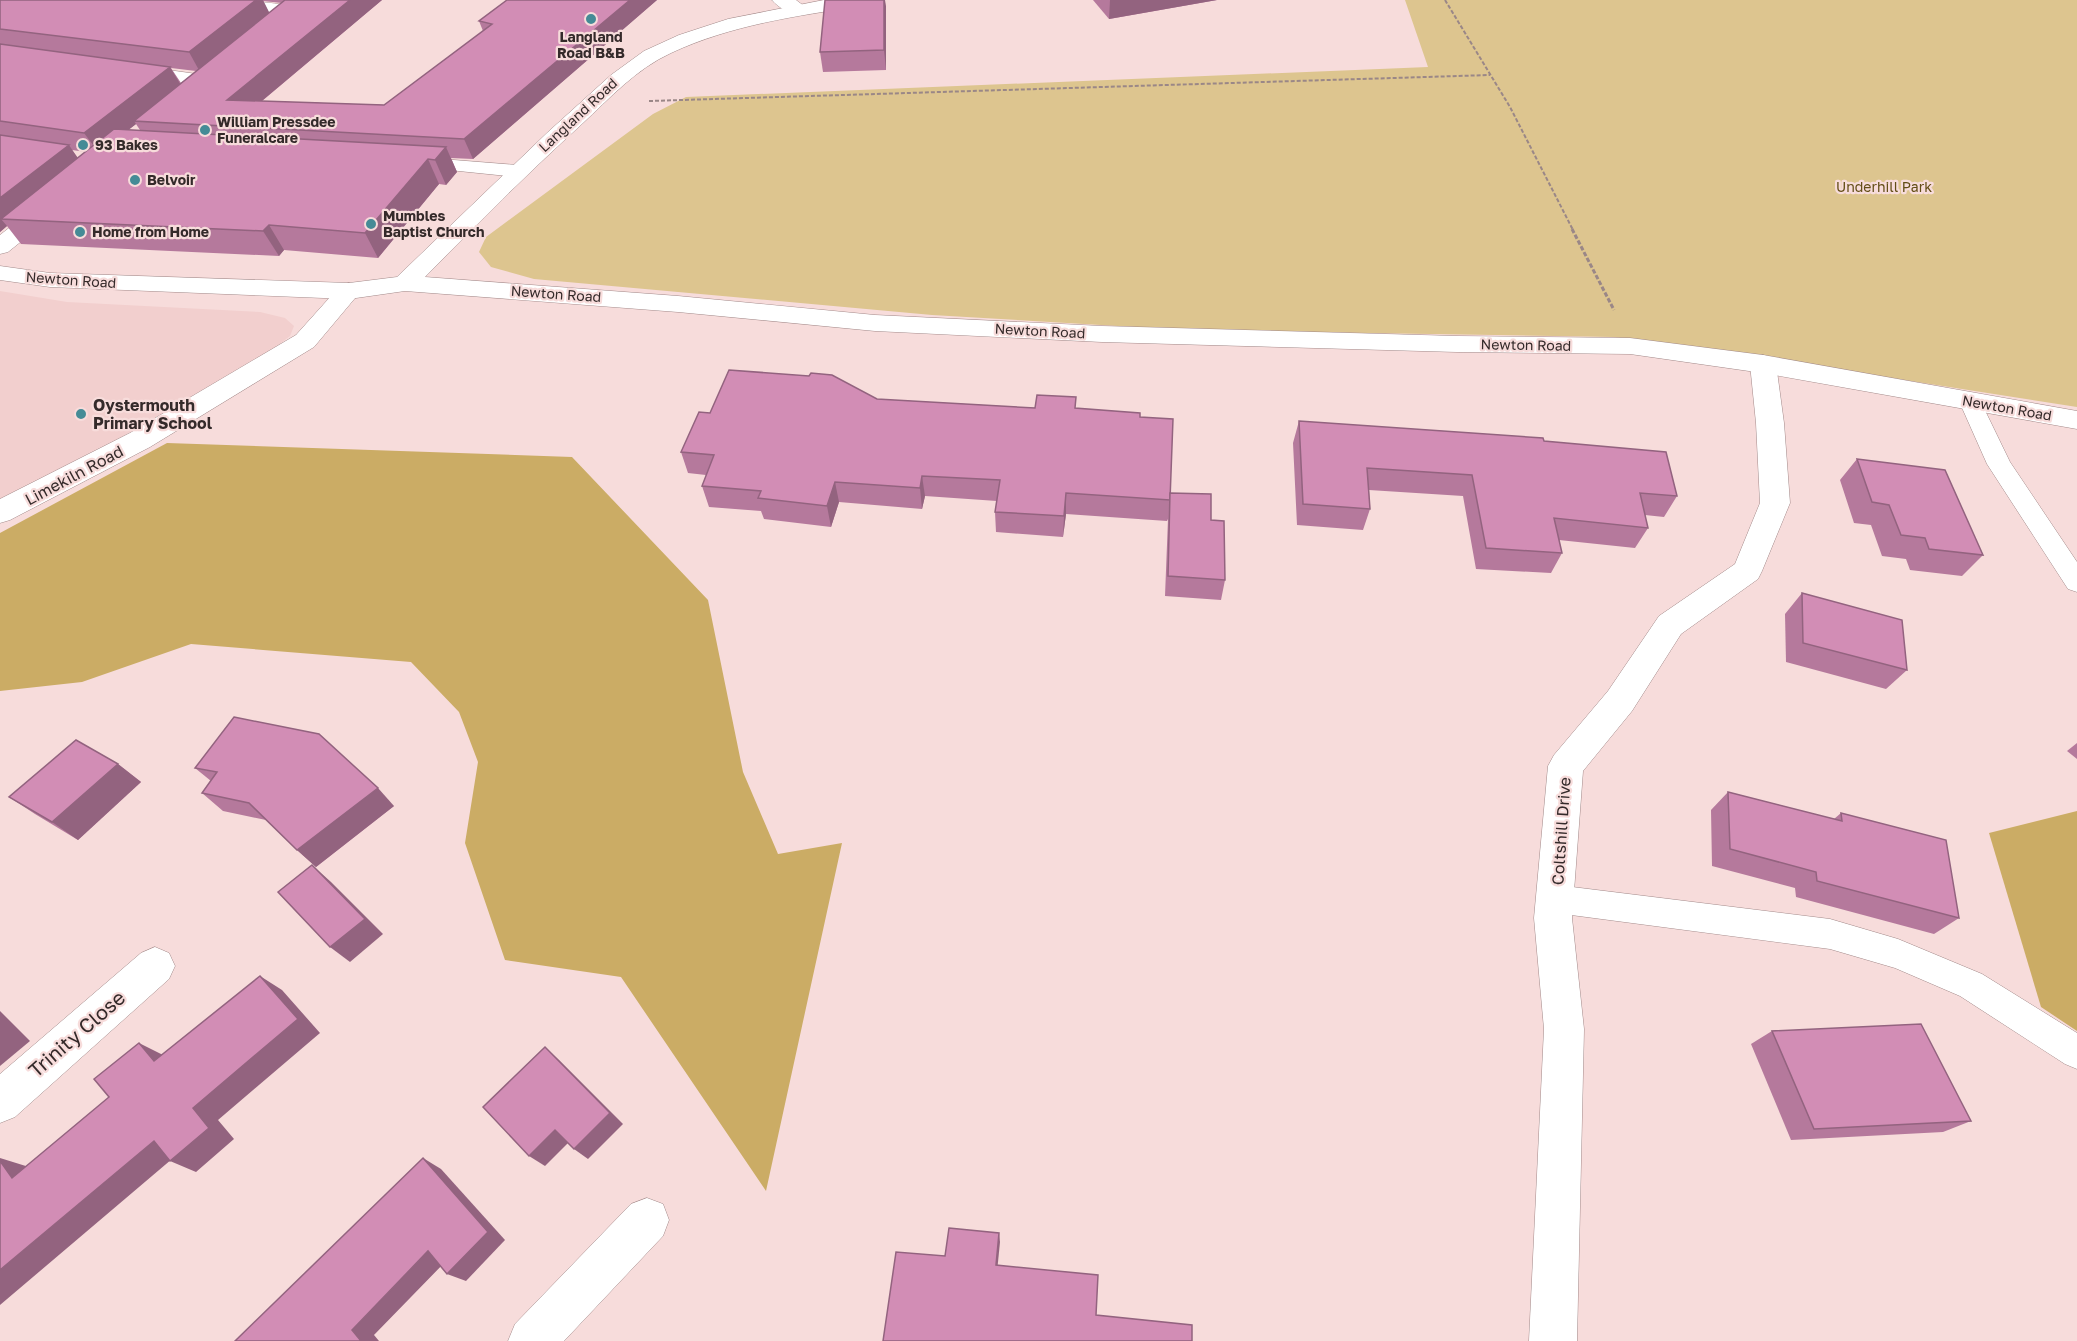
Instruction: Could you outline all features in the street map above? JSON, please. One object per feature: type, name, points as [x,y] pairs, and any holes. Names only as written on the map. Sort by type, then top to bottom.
[{"type":"street","name":"Langland Road","points":[[405,283],[517,171],[624,72],[663,49],[790,5],[861,0]]},
{"type":"street","points":[[266,32],[299,6]]},
{"type":"street","points":[[187,96],[222,67]]},
{"type":"street","points":[[114,69],[204,81]]},
{"type":"street","points":[[0,247],[63,197]]},
{"type":"street","name":"Newton Road","points":[[0,273],[50,280],[349,291],[405,283],[678,304],[875,323],[1190,337],[1630,346],[1763,364],[2077,420]]},
{"type":"street","name":"Limekiln Road","points":[[0,512],[140,440],[305,341],[349,291]]},
{"type":"street","name":"Coltshill Drive","points":[[1552,1341],[1564,1029],[1553,918],[1566,766],[1620,701],[1670,625],[1747,571],[1774,503],[1770,423],[1763,364]]},
{"type":"street","name":"Trinity Close","points":[[0,1102],[155,966]]},
{"type":"street","points":[[532,1341],[647,1220]]},
{"type":"lane","points":[[203,0],[299,6]]},
{"type":"lane","points":[[400,161],[517,171]]},
{"type":"lane","points":[[1970,401],[1999,464],[2077,582]]},
{"type":"lane","points":[[1556,899],[1830,934],[1898,954],[1971,985],[2077,1052]]},
{"type":"path","points":[[1445,0],[1510,107],[1620,322],[1630,346]]},
{"type":"path","points":[[595,101],[679,101],[1490,75]]},
{"type":"shaded area","name":"Oystermouth Primary School","points":[[0,291],[67,302],[260,312],[285,318],[294,326],[290,336],[272,350],[52,477],[0,502]]},
{"type":"shaded area","points":[[167,443],[572,457],[708,600],[743,772],[778,854],[842,843],[766,1191],[621,977],[505,960],[465,843],[478,762],[459,712],[411,662],[191,644],[82,682],[0,691],[0,533]]},
{"type":"shaded area","points":[[2077,811],[2077,1031],[2041,1007],[1989,833]]},
{"type":"green space","name":"Underhill Park","points":[[1405,0],[2077,0],[2077,407],[1758,357],[1613,337],[1186,330],[932,315],[534,279],[491,267],[479,252],[486,237],[653,114],[686,97],[1428,67]]},
{"type":"building","points":[[0,0],[256,0],[189,52],[0,29]]},
{"type":"building","points":[[285,0],[350,0],[227,100],[384,105],[492,24],[479,21],[507,0],[630,0],[464,139],[134,121]]},
{"type":"building","points":[[825,0],[884,0],[884,50],[820,52]]},
{"type":"building","points":[[0,44],[170,67],[84,133],[0,121]]},
{"type":"building","points":[[114,129],[446,147],[435,160],[428,159],[365,233],[269,225],[263,231],[1,219]]},
{"type":"building","points":[[0,135],[69,145],[0,198]]},
{"type":"building","points":[[729,370],[809,376],[811,373],[832,375],[877,399],[1035,408],[1037,395],[1076,397],[1075,408],[1140,413],[1140,417],[1173,419],[1170,500],[1066,493],[1064,516],[995,512],[1000,480],[922,476],[920,488],[835,482],[827,506],[758,498],[761,491],[702,486],[714,455],[681,452],[699,412],[710,413]]},
{"type":"building","points":[[1299,421],[1543,438],[1544,441],[1666,452],[1677,496],[1640,493],[1648,528],[1554,518],[1562,553],[1486,548],[1472,475],[1367,468],[1370,509],[1303,504]]},
{"type":"building","points":[[1857,459],[1945,470],[1983,555],[1929,549],[1925,538],[1901,535],[1889,505],[1872,502]]},
{"type":"building","points":[[1170,493],[1211,494],[1211,520],[1224,521],[1225,580],[1168,576]]},
{"type":"building","points":[[1802,593],[1902,620],[1907,670],[1803,643]]},
{"type":"building","points":[[234,717],[319,734],[378,788],[297,850],[249,803],[202,793],[217,772],[195,768]]},
{"type":"building","points":[[76,740],[118,764],[52,822],[9,797]]},
{"type":"building","points":[[1728,792],[1842,821],[1841,813],[1946,840],[1959,918],[1817,881],[1816,872],[1730,849]]},
{"type":"building","points":[[312,865],[365,919],[330,947],[278,892]]},
{"type":"building","points":[[260,976],[298,1019],[193,1108],[209,1128],[170,1161],[154,1141],[0,1270],[0,1161],[12,1178],[109,1097],[94,1079],[139,1043],[154,1061]]},
{"type":"building","points":[[1921,1024],[1971,1121],[1814,1129],[1772,1031]]},
{"type":"building","points":[[545,1047],[610,1113],[574,1149],[555,1130],[529,1156],[483,1107]]},
{"type":"building","points":[[423,1158],[488,1232],[447,1274],[428,1251],[352,1330],[361,1341],[235,1341]]},
{"type":"building","points":[[949,1228],[999,1233],[996,1265],[1098,1275],[1096,1315],[1192,1325],[1192,1341],[883,1341],[896,1252],[945,1256]]},
{"type":"place","name":"Langland Road B&B","points":[[591,19]]},
{"type":"place","name":"William Pressdee Funeralcare","points":[[205,130]]},
{"type":"place","name":"93 Bakes","points":[[83,145]]},
{"type":"place","name":"Belvoir","points":[[135,180]]},
{"type":"place","name":"Mumbles Baptist Church","points":[[371,224]]},
{"type":"place","name":"Home from Home","points":[[80,232]]},
{"type":"place","name":"Oystermouth Primary School","points":[[81,414]]}]
